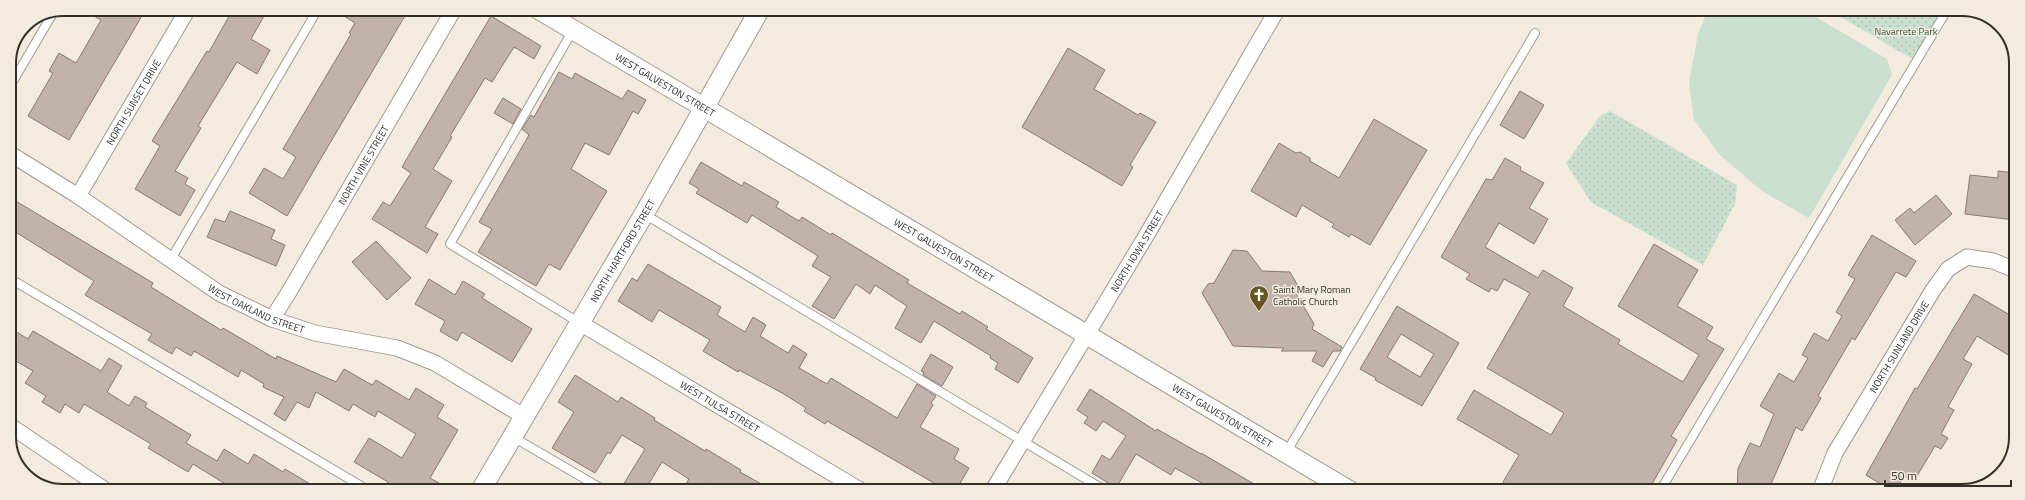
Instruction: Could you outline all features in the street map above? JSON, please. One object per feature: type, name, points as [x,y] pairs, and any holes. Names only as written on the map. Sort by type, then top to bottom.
[{"type":"street","name":"NORTH SUNSET DRIVE","points":[[78,196],[184,16]]},
{"type":"street","name":"NORTH VINE STREET","points":[[272,319],[450,16]]},
{"type":"street","name":"WEST GALVESTON STREET","points":[[550,16],[1338,484]]},
{"type":"street","name":"NORTH HARTFORD STREET","points":[[485,484],[644,214],[756,16]]},
{"type":"street","name":"NORTH IOWA STREET","points":[[997,484],[1273,16]]},
{"type":"street","name":"WEST OAKLAND STREET","points":[[16,157],[78,196],[219,292],[272,319],[321,334],[397,348],[435,363],[525,417]]},
{"type":"street","name":"NORTH SUNLAND DRIVE","points":[[1823,484],[1835,453],[1933,290],[1948,269],[1967,257],[1993,261],[2009,268]]},
{"type":"street","name":"WEST TULSA STREET","points":[[580,323],[850,484]]},
{"type":"street","points":[[16,430],[97,484]]},
{"type":"lane","points":[[171,259],[314,16]]},
{"type":"lane","points":[[1664,484],[1943,16]]},
{"type":"lane","points":[[16,76],[50,18]]},
{"type":"lane","points":[[573,30],[450,244],[580,323]]},
{"type":"lane","points":[[1286,453],[1535,33]]},
{"type":"lane","points":[[644,214],[1096,484]]},
{"type":"lane","points":[[16,282],[358,484]]},
{"type":"lane","points":[[513,437],[594,484]]},
{"type":"green space","points":[[1706,16],[1814,16],[1887,59],[1892,75],[1809,218],[1762,191],[1720,155],[1694,120],[1689,83],[1698,34]]},
{"type":"green space","name":"Navarrete Park","points":[[1839,16],[1940,16],[1914,60]]},
{"type":"green space","points":[[1610,111],[1737,185],[1735,204],[1703,265],[1591,202],[1566,163],[1600,116]]},
{"type":"building","points":[[94,16],[142,16],[69,140],[28,116],[53,73],[49,71],[59,53],[76,63],[101,20]]},
{"type":"building","points":[[229,16],[264,16],[251,39],[270,50],[257,74],[237,62],[198,126],[201,128],[175,171],[188,178],[185,184],[195,190],[180,216],[135,189],[160,146],[152,141],[207,51],[209,52]]},
{"type":"building","points":[[344,16],[405,16],[287,216],[249,193],[264,168],[283,179],[296,157],[283,149],[351,34],[349,33],[355,23]]},
{"type":"building","points":[[491,16],[541,46],[534,59],[514,47],[492,82],[485,78],[450,136],[452,137],[433,169],[452,181],[425,227],[438,234],[427,253],[372,219],[383,202],[390,206],[411,173],[402,167]]},
{"type":"building","points":[[1068,48],[1105,70],[1094,89],[1138,115],[1140,113],[1156,122],[1130,165],[1133,167],[1122,186],[1022,127]]},
{"type":"building","points":[[559,72],[572,79],[575,73],[622,99],[628,90],[646,100],[638,114],[633,111],[609,155],[585,143],[571,169],[607,191],[560,270],[549,264],[536,286],[478,252],[492,229],[479,222],[529,135],[522,129],[531,115],[534,117]]},
{"type":"building","points":[[1520,91],[1544,105],[1524,139],[1500,125]]},
{"type":"building","points":[[503,98],[521,109],[513,124],[494,113]]},
{"type":"building","points":[[1374,119],[1427,150],[1370,245],[1351,234],[1349,237],[1332,227],[1334,224],[1302,205],[1296,217],[1251,191],[1279,143],[1296,153],[1300,152],[1310,158],[1310,161],[1339,178]]},
{"type":"building","points":[[1505,158],[1521,167],[1520,170],[1544,183],[1529,208],[1548,219],[1534,244],[1499,223],[1485,247],[1538,278],[1543,270],[1573,288],[1563,306],[1620,340],[1618,344],[1683,382],[1699,355],[1618,306],[1654,244],[1698,270],[1677,306],[1713,327],[1706,339],[1724,349],[1671,436],[1677,440],[1652,484],[1505,484],[1503,482],[1519,455],[1457,419],[1474,390],[1551,435],[1564,413],[1487,368],[1530,293],[1504,279],[1497,291],[1491,288],[1489,292],[1466,279],[1470,274],[1441,257],[1486,179],[1492,180]]},
{"type":"building","points":[[701,162],[742,186],[744,182],[779,202],[776,207],[799,221],[802,217],[831,235],[832,233],[909,280],[907,283],[960,314],[962,311],[988,327],[986,329],[1033,358],[1018,383],[995,369],[998,363],[990,358],[991,356],[934,321],[921,343],[895,328],[907,306],[875,285],[870,294],[856,284],[834,319],[812,306],[831,277],[812,266],[818,256],[752,215],[747,223],[696,193],[699,189],[689,183]]},
{"type":"building","points":[[1998,171],[2009,172],[2009,219],[1965,214],[1970,175],[1998,178]]},
{"type":"building","points":[[1936,195],[1952,214],[1915,245],[1895,220],[1910,208],[1914,213]]},
{"type":"building","points":[[16,201],[153,283],[151,287],[221,330],[223,328],[276,359],[277,356],[336,382],[344,369],[372,385],[376,380],[409,400],[416,388],[444,405],[437,417],[458,430],[430,478],[440,484],[387,484],[388,482],[354,462],[369,438],[402,458],[416,434],[378,411],[375,417],[353,404],[349,411],[316,392],[309,408],[297,402],[285,421],[274,414],[284,397],[263,387],[264,384],[241,370],[238,377],[194,351],[191,356],[176,347],[172,354],[148,340],[152,334],[85,295],[94,281],[16,232]]},
{"type":"building","points":[[230,211],[275,230],[271,239],[285,245],[276,266],[207,237],[215,219],[225,222]]},
{"type":"building","points":[[1872,235],[1916,261],[1906,277],[1896,272],[1855,340],[1852,338],[1818,396],[1821,398],[1802,431],[1796,427],[1771,484],[1737,484],[1738,469],[1750,443],[1760,447],[1774,414],[1760,406],[1779,373],[1794,382],[1808,358],[1802,355],[1814,333],[1828,341],[1842,316],[1836,312],[1855,279],[1848,275]]},
{"type":"building","points":[[376,241],[411,278],[387,300],[352,262]]},
{"type":"building","name":"Saint Mary Roman Catholic Church","points":[[1233,250],[1247,251],[1262,271],[1290,272],[1298,286],[1294,290],[1314,324],[1312,329],[1342,347],[1340,351],[1333,351],[1323,367],[1312,361],[1317,351],[1281,351],[1284,348],[1233,346],[1202,293],[1208,284],[1214,283]]},
{"type":"building","points":[[648,264],[721,307],[717,315],[745,332],[753,317],[766,325],[760,336],[788,353],[793,345],[807,354],[799,368],[827,384],[831,378],[897,418],[917,384],[936,396],[931,403],[933,405],[920,427],[959,449],[954,459],[969,468],[960,484],[936,484],[827,421],[825,424],[804,411],[806,408],[784,394],[739,370],[738,372],[703,351],[710,340],[659,310],[652,322],[618,301],[632,278],[637,281]]},
{"type":"building","points":[[429,279],[455,295],[463,281],[485,294],[482,298],[532,329],[512,362],[462,332],[457,341],[440,331],[445,321],[415,304]]},
{"type":"building","points":[[1974,294],[2009,314],[2009,355],[1977,336],[1963,359],[1972,364],[1948,407],[1954,410],[1941,434],[1948,438],[1941,449],[1935,446],[1914,481],[1904,476],[1900,484],[1881,484],[1866,475],[1915,388],[1917,389]]},
{"type":"building","points":[[1397,306],[1459,343],[1422,406],[1375,380],[1376,378],[1360,369]],"holes":[[[1401,334],[1434,354],[1420,377],[1387,357]]]},
{"type":"building","points":[[33,331],[101,371],[109,358],[122,366],[107,392],[129,406],[135,396],[147,403],[145,407],[191,435],[186,443],[217,461],[224,449],[248,464],[254,454],[283,472],[285,469],[310,484],[225,484],[193,464],[188,472],[148,448],[151,444],[84,404],[79,413],[65,404],[60,413],[42,402],[46,396],[25,383],[33,371],[16,361],[16,332],[28,339]]},
{"type":"building","points":[[931,354],[953,367],[942,386],[923,375],[924,372],[921,371]]},
{"type":"building","points":[[575,375],[618,402],[621,397],[655,418],[654,420],[705,451],[706,449],[741,470],[740,472],[761,484],[686,484],[689,479],[662,462],[649,484],[624,484],[645,449],[622,435],[610,454],[608,452],[595,473],[552,448],[574,412],[558,402]]},
{"type":"building","points":[[1090,389],[1156,431],[1157,429],[1254,484],[1201,484],[1175,468],[1171,475],[1136,454],[1118,484],[1110,484],[1092,473],[1102,455],[1110,460],[1126,436],[1103,421],[1096,431],[1084,423],[1088,417],[1077,410]]},
{"type":"place","name":"Saint Mary Roman Catholic Church","points":[[1259,312]]}]
